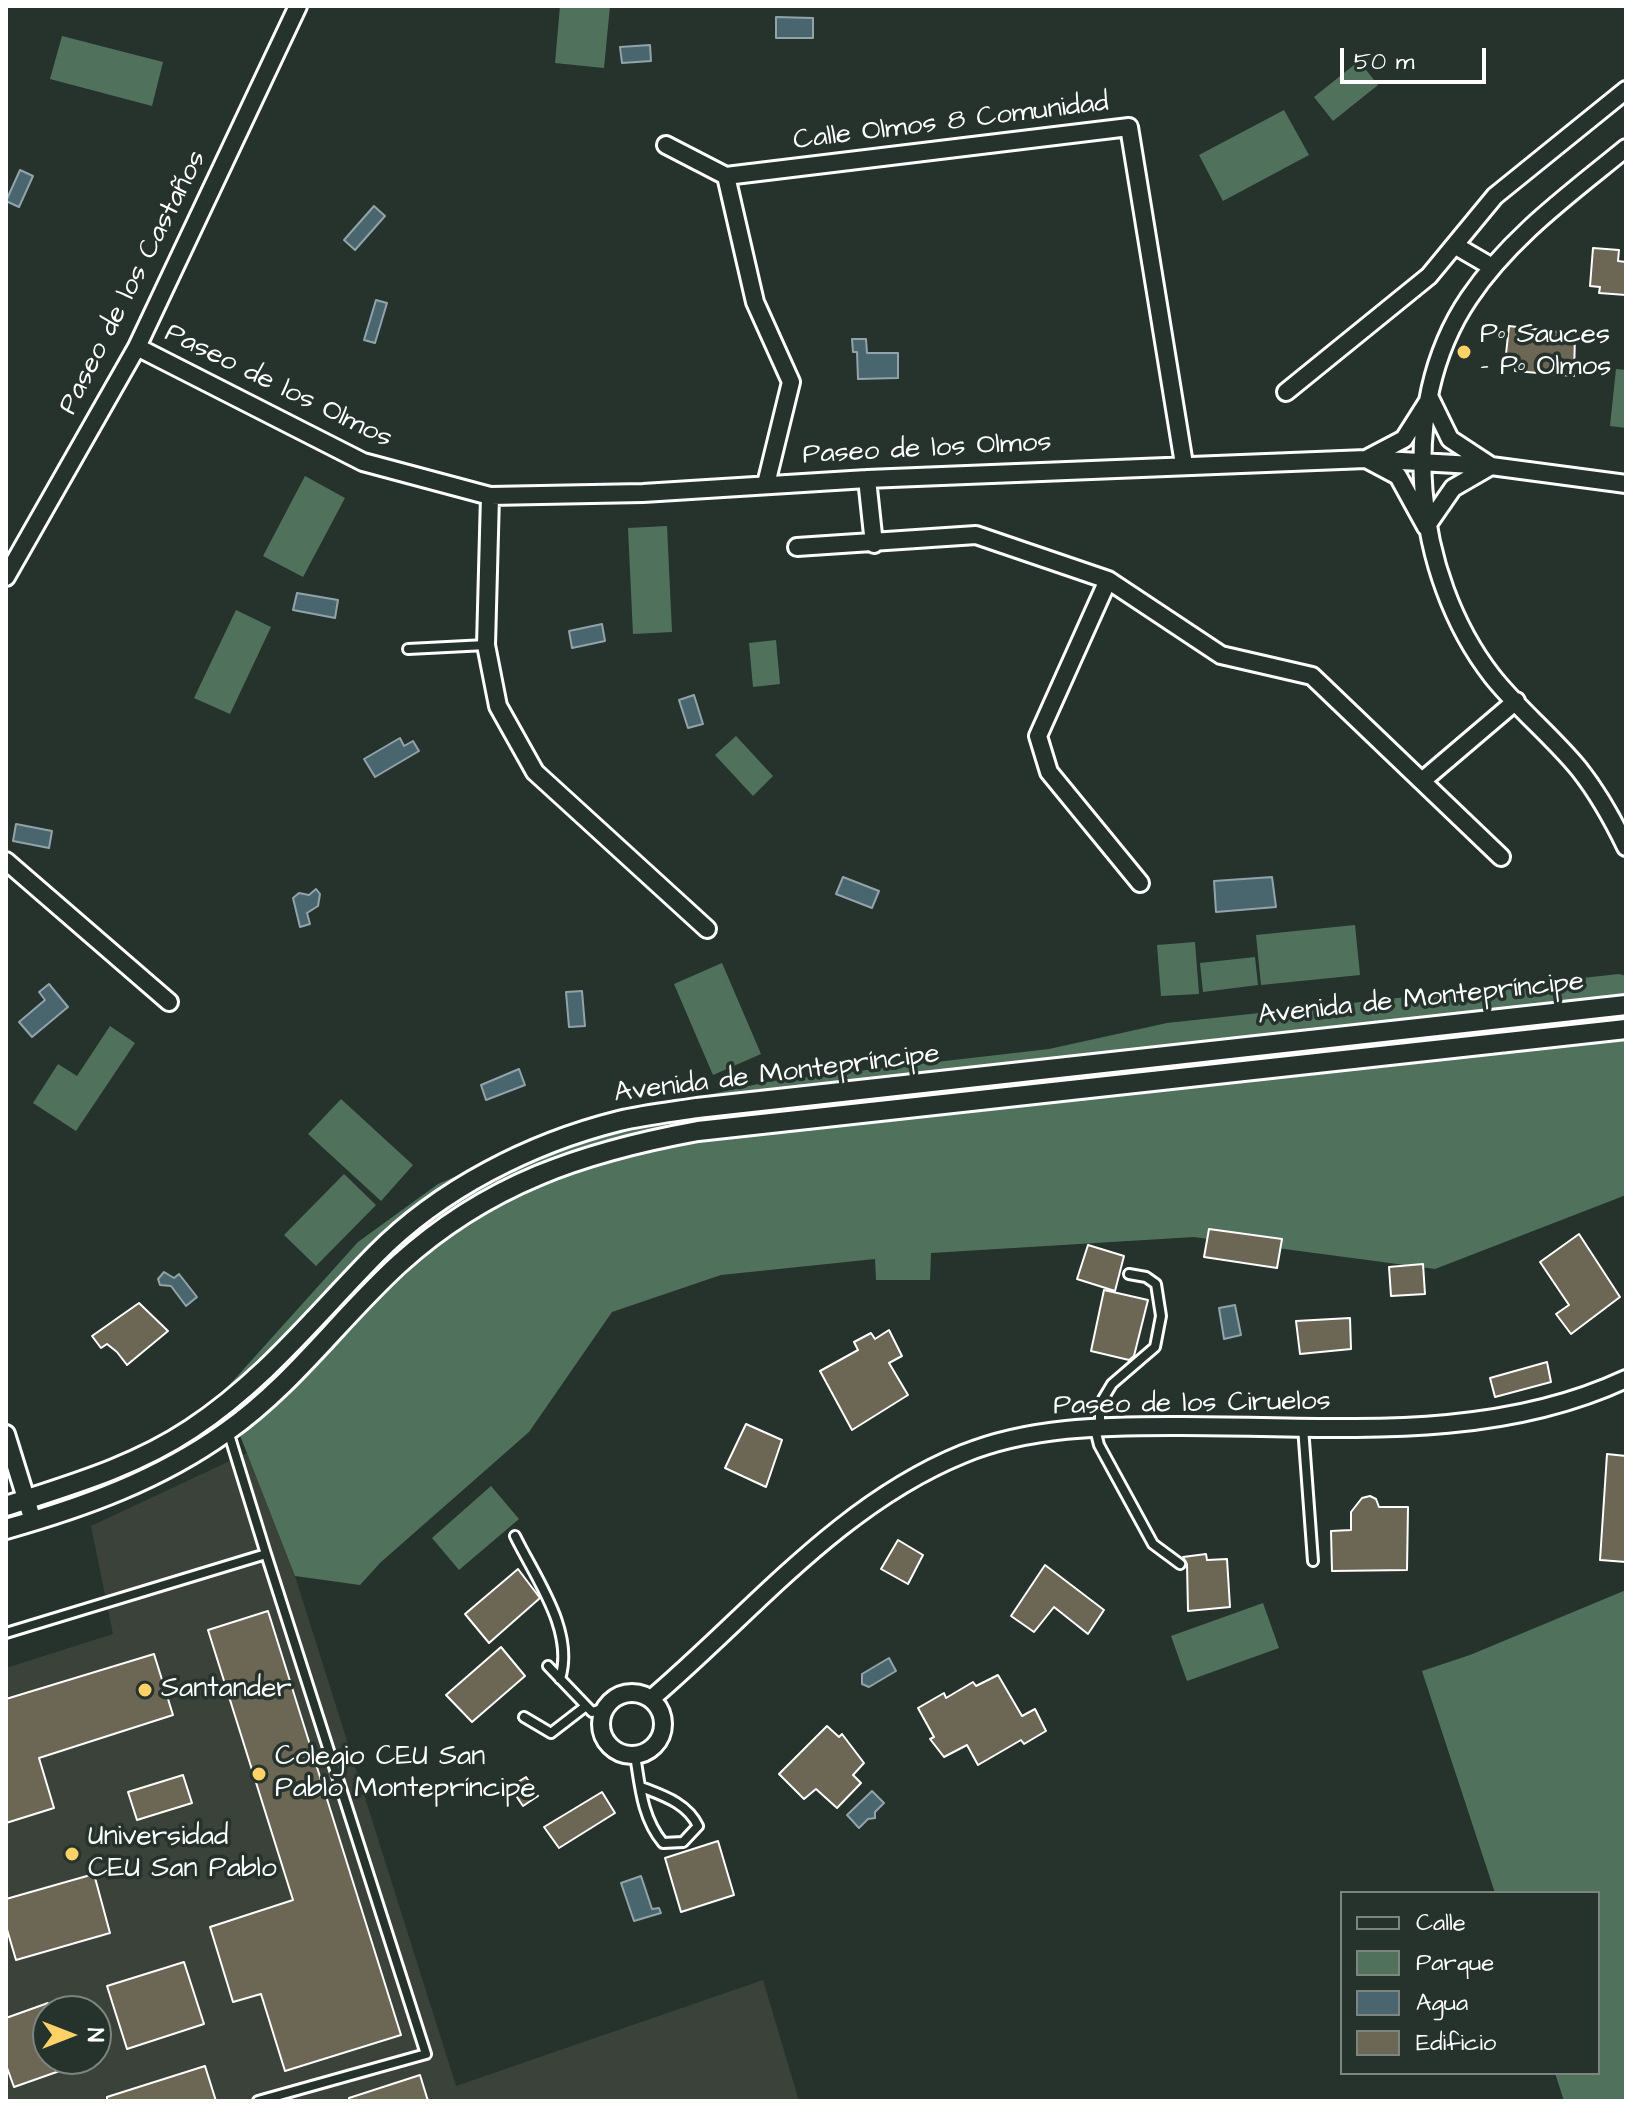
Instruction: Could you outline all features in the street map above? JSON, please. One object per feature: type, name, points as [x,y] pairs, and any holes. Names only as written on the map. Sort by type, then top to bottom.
[{"type":"street","name":"Paseo de los Castaños","points":[[6,577],[137,347],[298,6]]},
{"type":"street","points":[[1286,392],[1429,276],[1495,196],[1626,90]]},
{"type":"street","name":"Calle Olmos 8 Comunidad","points":[[726,176],[1129,127],[1184,464]]},
{"type":"street","points":[[666,145],[726,176],[755,302],[791,382],[766,484]]},
{"type":"street","points":[[1626,148],[1535,222],[1492,267],[1467,301],[1446,345],[1430,398],[1423,460],[1426,527],[1440,580],[1463,630],[1492,675],[1580,770],[1626,847]]},
{"type":"street","points":[[1456,246],[1492,267]]},
{"type":"street","name":"Paseo de los Olmos","points":[[137,347],[363,462],[490,496],[643,493],[766,484],[1184,464],[1366,459],[1491,466],[1626,484]]},
{"type":"street","name":"Paseo de los Olmos","points":[[1366,459],[1404,439],[1430,398]]},
{"type":"street","name":"Paseo de los Olmos","points":[[1430,398],[1450,439],[1491,466]]},
{"type":"street","points":[[1366,459],[1398,476],[1426,527]]},
{"type":"street","points":[[1426,527],[1453,488],[1491,466]]},
{"type":"street","points":[[867,479],[874,544]]},
{"type":"street","points":[[490,496],[486,645],[498,706],[535,772],[707,929]]},
{"type":"street","points":[[797,547],[976,535],[1108,580],[1221,655],[1312,676],[1501,857]]},
{"type":"street","points":[[1108,580],[1038,736],[1049,772],[1140,883]]},
{"type":"street","points":[[1422,781],[1516,701]]},
{"type":"street","points":[[6,861],[169,1002]]},
{"type":"street","name":"Avenida de Montepríncipe","points":[[6,1506],[126,1464],[189,1431],[276,1363],[378,1252],[430,1209],[482,1176],[534,1150],[619,1121],[697,1108],[1626,1005]]},
{"type":"street","name":"Avenida de Montepríncipe","points":[[6,1529],[147,1480],[228,1431],[293,1378],[398,1265],[442,1229],[490,1198],[573,1159],[624,1144],[698,1131],[1626,1029]]},
{"type":"street","name":"Paseo de los Ciruelos","points":[[651,1699],[832,1533],[891,1490],[927,1470],[992,1445],[1062,1430],[1397,1427],[1495,1417],[1553,1405],[1626,1379]]},
{"type":"street","points":[[6,1434],[33,1521]]},
{"type":"street","points":[[632,1692],[651,1699],[662,1716],[661,1736],[648,1751],[635,1755],[619,1752],[604,1739],[601,1729],[605,1708],[612,1700],[632,1692]]},
{"type":"lane","points":[[408,649],[486,645]]},
{"type":"lane","points":[[1129,1274],[1146,1277],[1156,1284],[1161,1316],[1155,1347],[1112,1384],[1100,1404],[1099,1445],[1153,1544],[1180,1564]]},
{"type":"lane","points":[[1303,1427],[1313,1561]]},
{"type":"lane","points":[[228,1431],[426,2054],[258,2101]]},
{"type":"lane","points":[[515,1536],[565,1639],[565,1662],[560,1679]]},
{"type":"lane","points":[[6,1633],[266,1554]]},
{"type":"lane","points":[[548,1666],[592,1712],[605,1708]]},
{"type":"lane","points":[[524,1717],[551,1733],[586,1706]]},
{"type":"lane","points":[[635,1755],[641,1787],[650,1829],[663,1843],[683,1842],[698,1826],[692,1813],[671,1798],[641,1787]]},
{"type":"shaded area","name":"Colegio CEU San Pablo Montepríncipe","points":[[247,1453],[295,1576],[456,2086],[763,1980],[799,2101],[6,2101],[6,1668],[113,1634],[91,1526]]},
{"type":"green space","points":[[560,6],[610,6],[604,68],[555,63]]},
{"type":"green space","points":[[62,36],[163,62],[152,106],[50,79]]},
{"type":"green space","points":[[1359,61],[1378,85],[1333,121],[1314,97]]},
{"type":"green space","points":[[1284,110],[1309,155],[1223,201],[1199,155]]},
{"type":"green space","points":[[1616,369],[1626,370],[1626,428],[1610,426]]},
{"type":"green space","points":[[305,476],[345,498],[303,577],[263,556]]},
{"type":"green space","points":[[667,526],[672,632],[633,634],[628,528]]},
{"type":"green space","points":[[236,610],[271,627],[230,714],[194,698]]},
{"type":"green space","points":[[776,640],[780,684],[753,687],[749,643]]},
{"type":"green space","points":[[736,736],[773,776],[753,796],[715,755]]},
{"type":"green space","points":[[1355,925],[1360,975],[1261,985],[1256,935]]},
{"type":"green space","points":[[1195,942],[1199,994],[1161,996],[1157,945]]},
{"type":"green space","points":[[1255,957],[1258,985],[1203,992],[1200,963]]},
{"type":"green space","points":[[722,963],[761,1054],[713,1075],[674,984]]},
{"type":"green space","points":[[1619,974],[1626,976],[1626,1195],[1435,1269],[1194,1237],[931,1253],[930,1280],[876,1280],[875,1259],[721,1275],[612,1312],[529,1432],[381,1562],[360,1585],[295,1576],[223,1392],[358,1242],[438,1184],[578,1123],[772,1081],[1049,1049],[1167,1023]]},
{"type":"green space","points":[[110,1026],[135,1043],[76,1131],[33,1103],[58,1064],[77,1076]]},
{"type":"green space","points":[[341,1099],[413,1165],[381,1201],[308,1134]]},
{"type":"green space","points":[[344,1174],[376,1205],[316,1266],[284,1235]]},
{"type":"green space","points":[[491,1486],[519,1519],[459,1570],[432,1538]]},
{"type":"green space","points":[[1626,1590],[1626,2101],[1564,2101],[1556,2075],[1600,2075],[1600,1891],[1494,1891],[1422,1671],[1470,1655]]},
{"type":"green space","points":[[1263,1603],[1279,1648],[1187,1681],[1171,1636]]},
{"type":"water","points":[[776,17],[813,18],[813,38],[776,38]]},
{"type":"water","points":[[650,45],[651,61],[622,63],[620,47]]},
{"type":"water","points":[[20,170],[33,176],[19,207],[6,201]]},
{"type":"water","points":[[374,206],[385,216],[355,250],[344,240]]},
{"type":"water","points":[[376,300],[387,303],[375,343],[364,340]]},
{"type":"water","points":[[852,339],[866,339],[867,353],[898,353],[898,378],[858,379],[857,352],[853,352]]},
{"type":"water","points":[[297,593],[338,600],[335,618],[293,610]]},
{"type":"water","points":[[602,624],[605,641],[572,648],[569,631]]},
{"type":"water","points":[[694,695],[703,724],[688,728],[679,700]]},
{"type":"water","points":[[400,738],[404,746],[413,741],[419,751],[375,777],[364,759]]},
{"type":"water","points":[[16,824],[52,831],[49,848],[13,841]]},
{"type":"water","points":[[843,877],[879,891],[872,908],[836,894]]},
{"type":"water","points":[[1272,877],[1276,907],[1216,912],[1214,881]]},
{"type":"water","points":[[316,889],[320,894],[318,906],[307,913],[310,924],[300,927],[293,898],[299,893],[309,895]]},
{"type":"water","points":[[49,984],[68,1007],[32,1037],[19,1022],[45,1000],[39,992]]},
{"type":"water","points":[[582,991],[585,1026],[569,1027],[566,992]]},
{"type":"water","points":[[519,1069],[525,1085],[486,1100],[481,1085]]},
{"type":"water","points":[[164,1272],[174,1278],[179,1274],[197,1297],[186,1306],[171,1286],[160,1285],[158,1279]]},
{"type":"water","points":[[1235,1305],[1241,1335],[1224,1339],[1219,1308]]},
{"type":"water","points":[[889,1658],[896,1671],[869,1687],[862,1684],[862,1674]]},
{"type":"water","points":[[872,1791],[884,1803],[875,1812],[875,1818],[868,1819],[859,1828],[847,1815]]},
{"type":"water","points":[[641,1876],[652,1909],[659,1908],[661,1913],[634,1921],[621,1883]]},
{"type":"building","points":[[1593,248],[1619,250],[1618,261],[1626,262],[1626,295],[1599,293],[1600,287],[1590,286]]},
{"type":"building","points":[[1509,326],[1575,334],[1574,376],[1515,371],[1517,355],[1506,354]]},
{"type":"building","points":[[1209,1229],[1282,1239],[1277,1268],[1204,1257]]},
{"type":"building","points":[[1579,1234],[1620,1297],[1571,1334],[1556,1314],[1569,1305],[1540,1262]]},
{"type":"building","points":[[1088,1245],[1124,1256],[1115,1291],[1077,1279]]},
{"type":"building","points":[[1423,1264],[1425,1294],[1391,1296],[1389,1267]]},
{"type":"building","points":[[1104,1290],[1148,1300],[1134,1356],[1129,1360],[1091,1351]]},
{"type":"building","points":[[139,1303],[168,1331],[127,1365],[117,1352],[107,1344],[101,1348],[92,1336]]},
{"type":"building","points":[[1350,1318],[1351,1349],[1300,1354],[1296,1321]]},
{"type":"building","points":[[889,1330],[902,1356],[889,1363],[908,1395],[852,1430],[820,1371],[858,1350],[854,1342],[871,1333],[875,1339]]},
{"type":"building","points":[[1547,1362],[1551,1382],[1495,1397],[1490,1378]]},
{"type":"building","points":[[746,1424],[782,1440],[766,1487],[725,1468]]},
{"type":"building","points":[[1607,1454],[1626,1456],[1626,1562],[1600,1560]]},
{"type":"building","points":[[1370,1496],[1376,1499],[1379,1507],[1408,1507],[1407,1570],[1332,1571],[1331,1531],[1351,1530],[1351,1512],[1362,1498]]},
{"type":"building","points":[[898,1540],[923,1555],[908,1584],[881,1569]]},
{"type":"building","points":[[1206,1554],[1207,1560],[1227,1559],[1230,1607],[1188,1611],[1187,1564],[1183,1557]]},
{"type":"building","points":[[1045,1565],[1104,1610],[1088,1634],[1054,1607],[1034,1632],[1011,1616]]},
{"type":"building","points":[[518,1569],[540,1598],[489,1643],[465,1614]]},
{"type":"building","points":[[268,1611],[401,2035],[285,2071],[261,1994],[233,2002],[210,1927],[293,1900],[208,1630]]},
{"type":"building","points":[[501,1647],[525,1676],[472,1722],[446,1695]]},
{"type":"building","points":[[154,1654],[173,1715],[39,1758],[54,1808],[6,1823],[6,1699]]},
{"type":"building","points":[[998,1675],[1022,1716],[1035,1709],[1046,1731],[1024,1744],[1021,1740],[978,1765],[967,1745],[944,1757],[930,1739],[934,1737],[918,1708],[944,1693],[946,1698],[973,1682],[976,1686]]},
{"type":"building","points":[[827,1726],[839,1737],[842,1734],[864,1763],[853,1775],[861,1783],[837,1808],[816,1789],[804,1799],[779,1774]]},
{"type":"building","points":[[183,1775],[192,1803],[137,1820],[128,1792]]},
{"type":"building","points":[[526,1777],[538,1796],[523,1806],[510,1787]]},
{"type":"building","points":[[602,1792],[615,1813],[559,1848],[544,1827]]},
{"type":"building","points":[[718,1841],[734,1895],[681,1912],[665,1858]]},
{"type":"building","points":[[94,1874],[110,1933],[16,1960],[6,1926],[6,1899]]},
{"type":"building","points":[[184,1962],[204,2024],[127,2049],[107,1986]]},
{"type":"building","points":[[32,2009],[32,2075],[48,2075],[14,2087],[6,2065],[6,2018]]},
{"type":"building","points":[[205,2066],[216,2101],[107,2101],[107,2097]]},
{"type":"building","points":[[420,2075],[428,2101],[349,2101],[349,2098]]},
{"type":"place","name":"Pº Sauces - Pº Olmos","points":[[1464,352]]},
{"type":"place","name":"Santander","points":[[145,1690]]},
{"type":"place","name":"Colegio CEU San Pablo Montepríncipe","points":[[259,1774]]},
{"type":"place","name":"Universidad CEU San Pablo","points":[[72,1854]]}]
